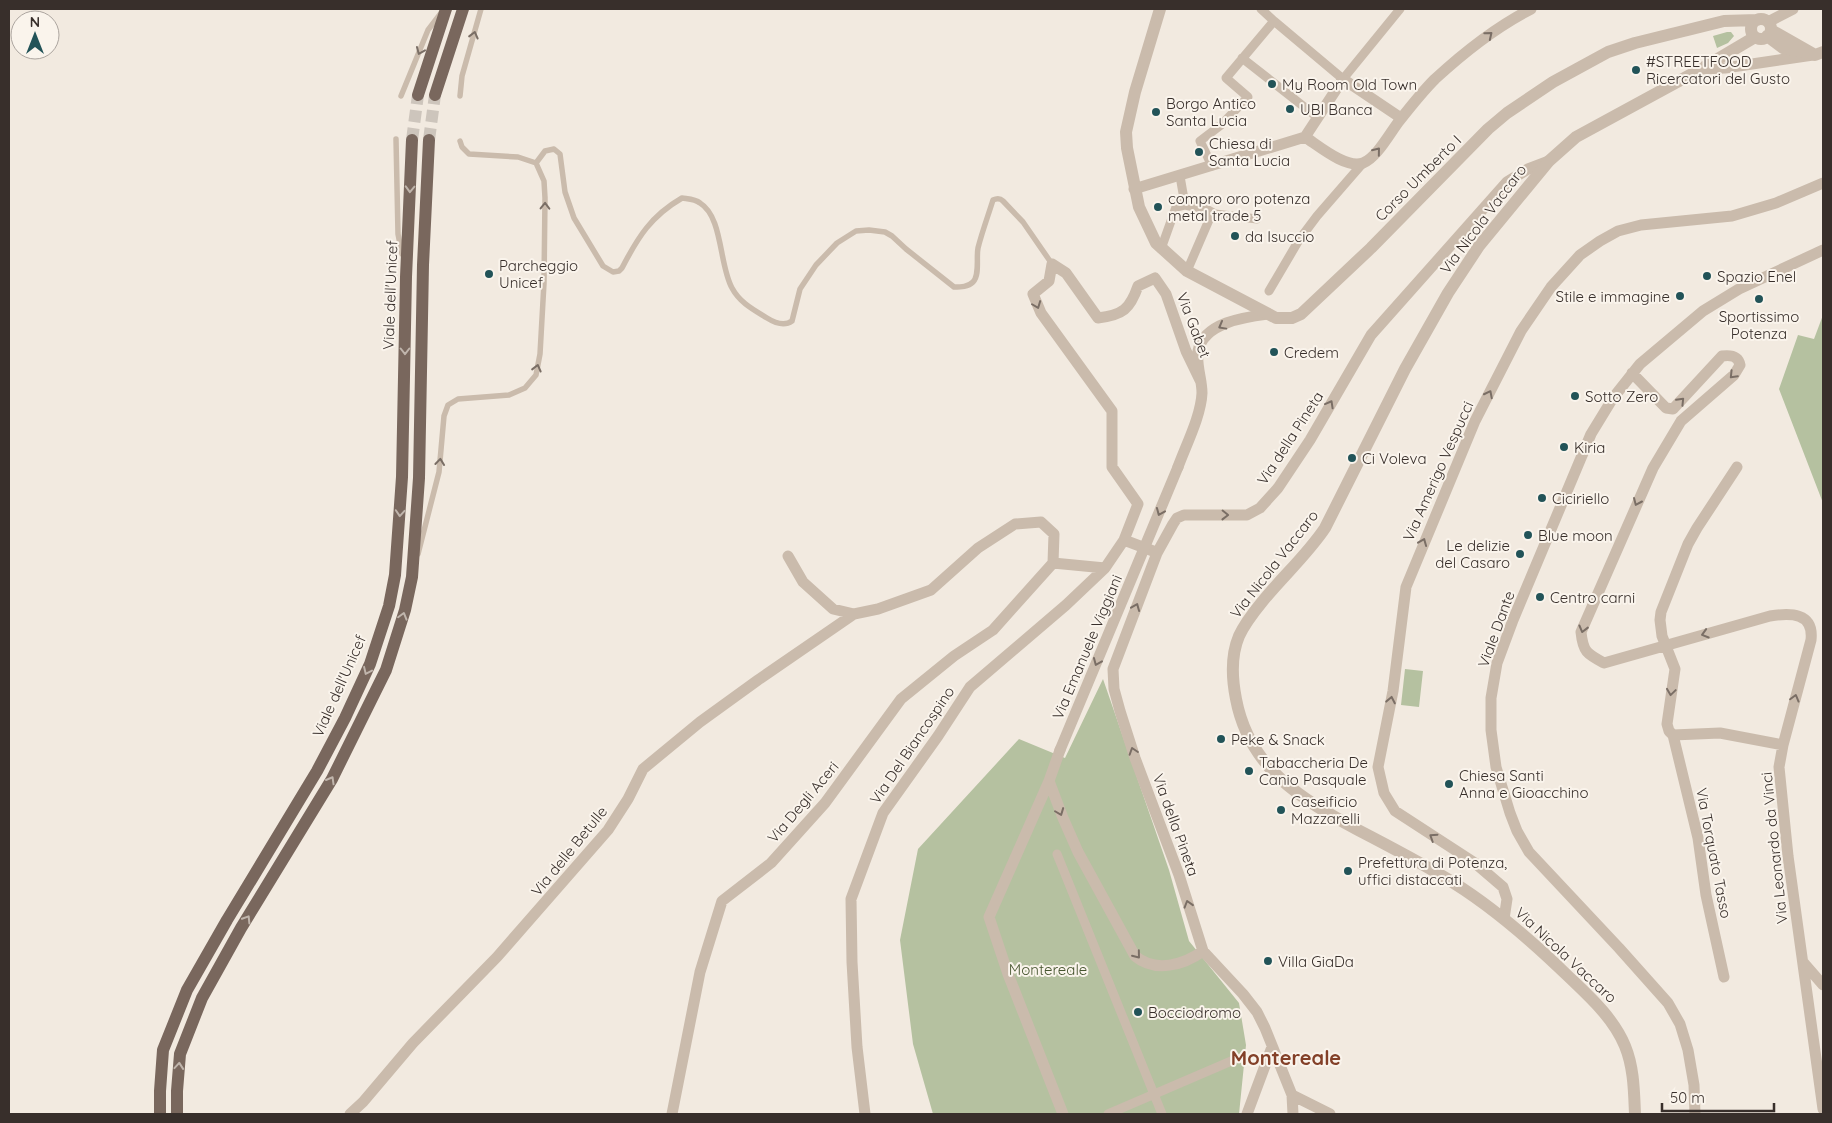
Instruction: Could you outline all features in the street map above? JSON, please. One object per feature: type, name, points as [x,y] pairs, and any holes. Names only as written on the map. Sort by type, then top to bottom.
[{"type":"main road","points":[[418,94],[444,9]]},
{"type":"main road","points":[[435,95],[464,9]]},
{"type":"main road","name":"Viale dell'Unicef","points":[[160,1114],[163,1050],[187,990],[317,770],[345,718],[370,664],[389,606],[395,575],[402,477],[406,277],[412,140]]},
{"type":"main road","points":[[177,1114],[176,1091],[180,1054],[202,998],[241,928],[332,779],[386,670],[405,610],[412,577],[419,478],[423,265],[429,140]]},
{"type":"street","points":[[1158,246],[1139,207],[1134,189],[1126,132],[1135,92],[1160,9]]},
{"type":"street","points":[[1261,9],[1343,79],[1401,118]]},
{"type":"street","points":[[1134,189],[1305,137],[1343,79],[1400,9]]},
{"type":"street","points":[[1270,291],[1299,240],[1336,192],[1363,163],[1374,156],[1401,118],[1434,80],[1506,22],[1531,9]]},
{"type":"street","points":[[1761,28],[1788,9]]},
{"type":"street","points":[[1761,28],[1793,9]]},
{"type":"street","points":[[1212,166],[1200,141],[1221,125],[1248,97],[1226,78],[1274,21]]},
{"type":"street","name":"Corso Umberto I","points":[[1158,246],[1187,270],[1276,318],[1285,319],[1301,314],[1371,248],[1488,129],[1507,113],[1553,82],[1608,52],[1643,41],[1724,21],[1761,28]]},
{"type":"street","points":[[1761,28],[1783,48],[1819,53]]},
{"type":"street","name":"Via Nicola Vaccaro","points":[[1635,1114],[1633,1082],[1626,1048],[1614,1025],[1583,990],[1504,919],[1444,877],[1332,816],[1288,787],[1257,753],[1247,736],[1235,695],[1234,664],[1239,636],[1246,622],[1279,580],[1316,541],[1325,528],[1405,369],[1448,293],[1479,246],[1548,161],[1576,137],[1701,69],[1761,28]]},
{"type":"street","points":[[1701,69],[1725,68],[1819,53]]},
{"type":"street","points":[[1242,58],[1317,117]]},
{"type":"street","points":[[1305,137],[1341,160],[1351,163],[1363,163]]},
{"type":"street","name":"Via della Pineta","points":[[1203,951],[1179,875],[1135,758],[1114,689],[1113,669],[1115,662],[1157,553],[1177,518],[1184,515],[1247,515],[1260,508],[1278,488],[1310,440],[1371,335],[1507,182],[1528,169],[1548,161]]},
{"type":"street","points":[[1180,176],[1185,205]]},
{"type":"street","name":"Via Amerigo Vespucci","points":[[1504,919],[1507,899],[1503,887],[1476,864],[1395,811],[1384,793],[1378,766],[1393,691],[1406,586],[1475,420],[1521,331],[1546,294],[1580,255],[1600,241],[1618,231],[1641,225],[1732,216],[1776,203],[1823,183]]},
{"type":"street","points":[[1158,246],[1176,207],[1185,205],[1208,210],[1212,213],[1256,219]]},
{"type":"street","points":[[1187,270],[1212,213]]},
{"type":"street","name":"Viale Dante","points":[[1695,1114],[1694,1085],[1688,1050],[1680,1024],[1668,1003],[1528,852],[1510,813],[1496,766],[1490,730],[1490,698],[1497,663],[1513,620],[1591,434],[1613,398],[1632,373],[1703,311],[1739,289],[1823,250]]},
{"type":"street","name":"Via Gabet","points":[[1052,264],[1066,273],[1098,318],[1113,316],[1126,309],[1133,301],[1138,286],[1155,278],[1166,294],[1186,351],[1201,382]]},
{"type":"street","name":"Via Del Biancospino","points":[[865,1114],[857,1048],[852,962],[851,899],[883,813],[938,736],[970,687],[1066,605],[1105,568],[1124,540],[1138,504],[1112,467],[1112,410],[1041,313],[1033,294],[1049,281],[1052,264]]},
{"type":"street","name":"Via Emanuele Viggiani","points":[[1063,1114],[1008,974],[989,917],[1049,781],[1060,750],[1178,467],[1200,408],[1202,393],[1198,350],[1204,338],[1220,326],[1238,318],[1269,314]]},
{"type":"street","points":[[1632,373],[1666,408],[1673,408],[1722,356],[1734,356],[1738,359],[1740,365],[1734,375],[1681,421],[1653,468],[1581,632],[1582,645],[1589,655],[1604,663],[1666,645]]},
{"type":"street","name":"Via Torquato Tasso","points":[[1724,977],[1706,895],[1698,838],[1673,736],[1667,724],[1675,669],[1662,636],[1660,620],[1682,557],[1697,528],[1737,467]]},
{"type":"street","name":"Via delle Betulle","points":[[350,1114],[363,1102],[413,1044],[497,957],[602,838],[628,799],[644,769],[674,742],[758,680],[854,614],[931,590],[978,548],[1015,524],[1041,522],[1054,534],[1053,563]]},
{"type":"street","points":[[1124,540],[1157,553]]},
{"type":"street","points":[[788,556],[803,582],[832,608],[854,614]]},
{"type":"street","points":[[1053,563],[1105,568]]},
{"type":"street","name":"Via Degli Aceri","points":[[672,1114],[700,972],[722,902],[770,864],[825,803],[901,699],[954,656],[993,630],[1053,563]]},
{"type":"street","name":"Via Leonardo da Vinci","points":[[1666,645],[1770,616],[1790,614],[1803,618],[1810,627],[1811,640],[1779,767],[1823,1109]]},
{"type":"street","points":[[1673,736],[1720,734],[1783,745]]},
{"type":"street","points":[[1049,781],[1062,818],[1078,852],[1135,956],[1148,964],[1172,965],[1185,962],[1203,951],[1257,1012],[1292,1095],[1293,1114]]},
{"type":"street","points":[[1057,854],[1162,1114]]},
{"type":"street","points":[[1803,962],[1823,985]]},
{"type":"street","points":[[1811,1025],[1823,1022]]},
{"type":"street","points":[[1247,1114],[1272,1048]]},
{"type":"street","points":[[1108,1114],[1236,1059]]},
{"type":"street","points":[[1292,1095],[1330,1114]]},
{"type":"lane","points":[[401,96],[428,30],[444,9]]},
{"type":"lane","points":[[460,96],[462,76],[481,9]]},
{"type":"lane","points":[[396,139],[398,234],[406,277]]},
{"type":"lane","points":[[412,577],[439,472],[444,416],[448,405],[458,399],[509,396],[525,388],[536,376],[540,354],[544,283],[544,181],[536,163],[518,157],[469,154],[462,147],[460,141]]},
{"type":"lane","points":[[536,163],[545,151],[554,149],[560,154],[565,192],[574,218],[603,266],[613,272],[619,271],[622,268],[636,240],[659,214],[682,198],[700,202],[711,212],[732,288],[743,303],[770,320],[781,323],[788,324],[792,321],[800,289],[816,265],[836,243],[856,231],[885,232],[954,287],[961,288],[974,282],[978,249],[993,200],[996,198],[1000,198],[1023,222],[1052,264]]},
{"type":"green space","points":[[1731,32],[1734,36],[1728,43],[1717,48],[1713,36]]},
{"type":"green space","points":[[1823,315],[1823,503],[1779,389],[1798,335],[1814,339]]},
{"type":"green space","points":[[1405,669],[1423,671],[1419,707],[1401,705]]},
{"type":"green space","name":"Montereale","points":[[1103,679],[1169,870],[1189,941],[1239,1003],[1246,1045],[1239,1114],[933,1114],[913,1044],[900,940],[918,849],[1019,739],[1065,758]]},
{"type":"tunnel","points":[[412,140],[418,95]]},
{"type":"tunnel","points":[[429,140],[435,95]]},
{"type":"place","name":"#STREETFOOD Ricercatori del Gusto","points":[[1636,70]]},
{"type":"place","name":"My Room Old Town","points":[[1272,84]]},
{"type":"place","name":"UBI Banca","points":[[1290,109]]},
{"type":"place","name":"Borgo Antico Santa Lucia","points":[[1156,112]]},
{"type":"place","name":"Chiesa di Santa Lucia","points":[[1199,152]]},
{"type":"place","name":"compro oro potenza metal trade 5","points":[[1158,207]]},
{"type":"place","name":"da Isuccio","points":[[1235,236]]},
{"type":"place","name":"Parcheggio Unicef","points":[[489,274]]},
{"type":"place","name":"Spazio Enel","points":[[1707,276]]},
{"type":"place","name":"Stile e immagine","points":[[1680,296]]},
{"type":"place","name":"Sportissimo Potenza","points":[[1759,299]]},
{"type":"place","name":"Credem","points":[[1274,352]]},
{"type":"place","name":"Sotto Zero","points":[[1575,396]]},
{"type":"place","name":"Kiria","points":[[1564,447]]},
{"type":"place","name":"Ci Voleva","points":[[1352,458]]},
{"type":"place","name":"Ciciriello","points":[[1542,498]]},
{"type":"place","name":"Blue moon","points":[[1528,535]]},
{"type":"place","name":"Le delizie del Casaro","points":[[1520,554]]},
{"type":"place","name":"Centro carni","points":[[1540,597]]},
{"type":"place","name":"Peke & Snack","points":[[1221,739]]},
{"type":"place","name":"Tabaccheria De Canio Pasquale","points":[[1249,771]]},
{"type":"place","name":"Chiesa Santi Anna e Gioacchino","points":[[1449,784]]},
{"type":"place","name":"Caseificio Mazzarelli","points":[[1281,810]]},
{"type":"place","name":"Prefettura di Potenza, uffici distaccati","points":[[1348,871]]},
{"type":"place","name":"Villa GiaDa","points":[[1268,961]]},
{"type":"place","name":"Bocciodromo","points":[[1138,1012]]},
{"type":"district","name":"Montereale","points":[[1286,1057]]}]
